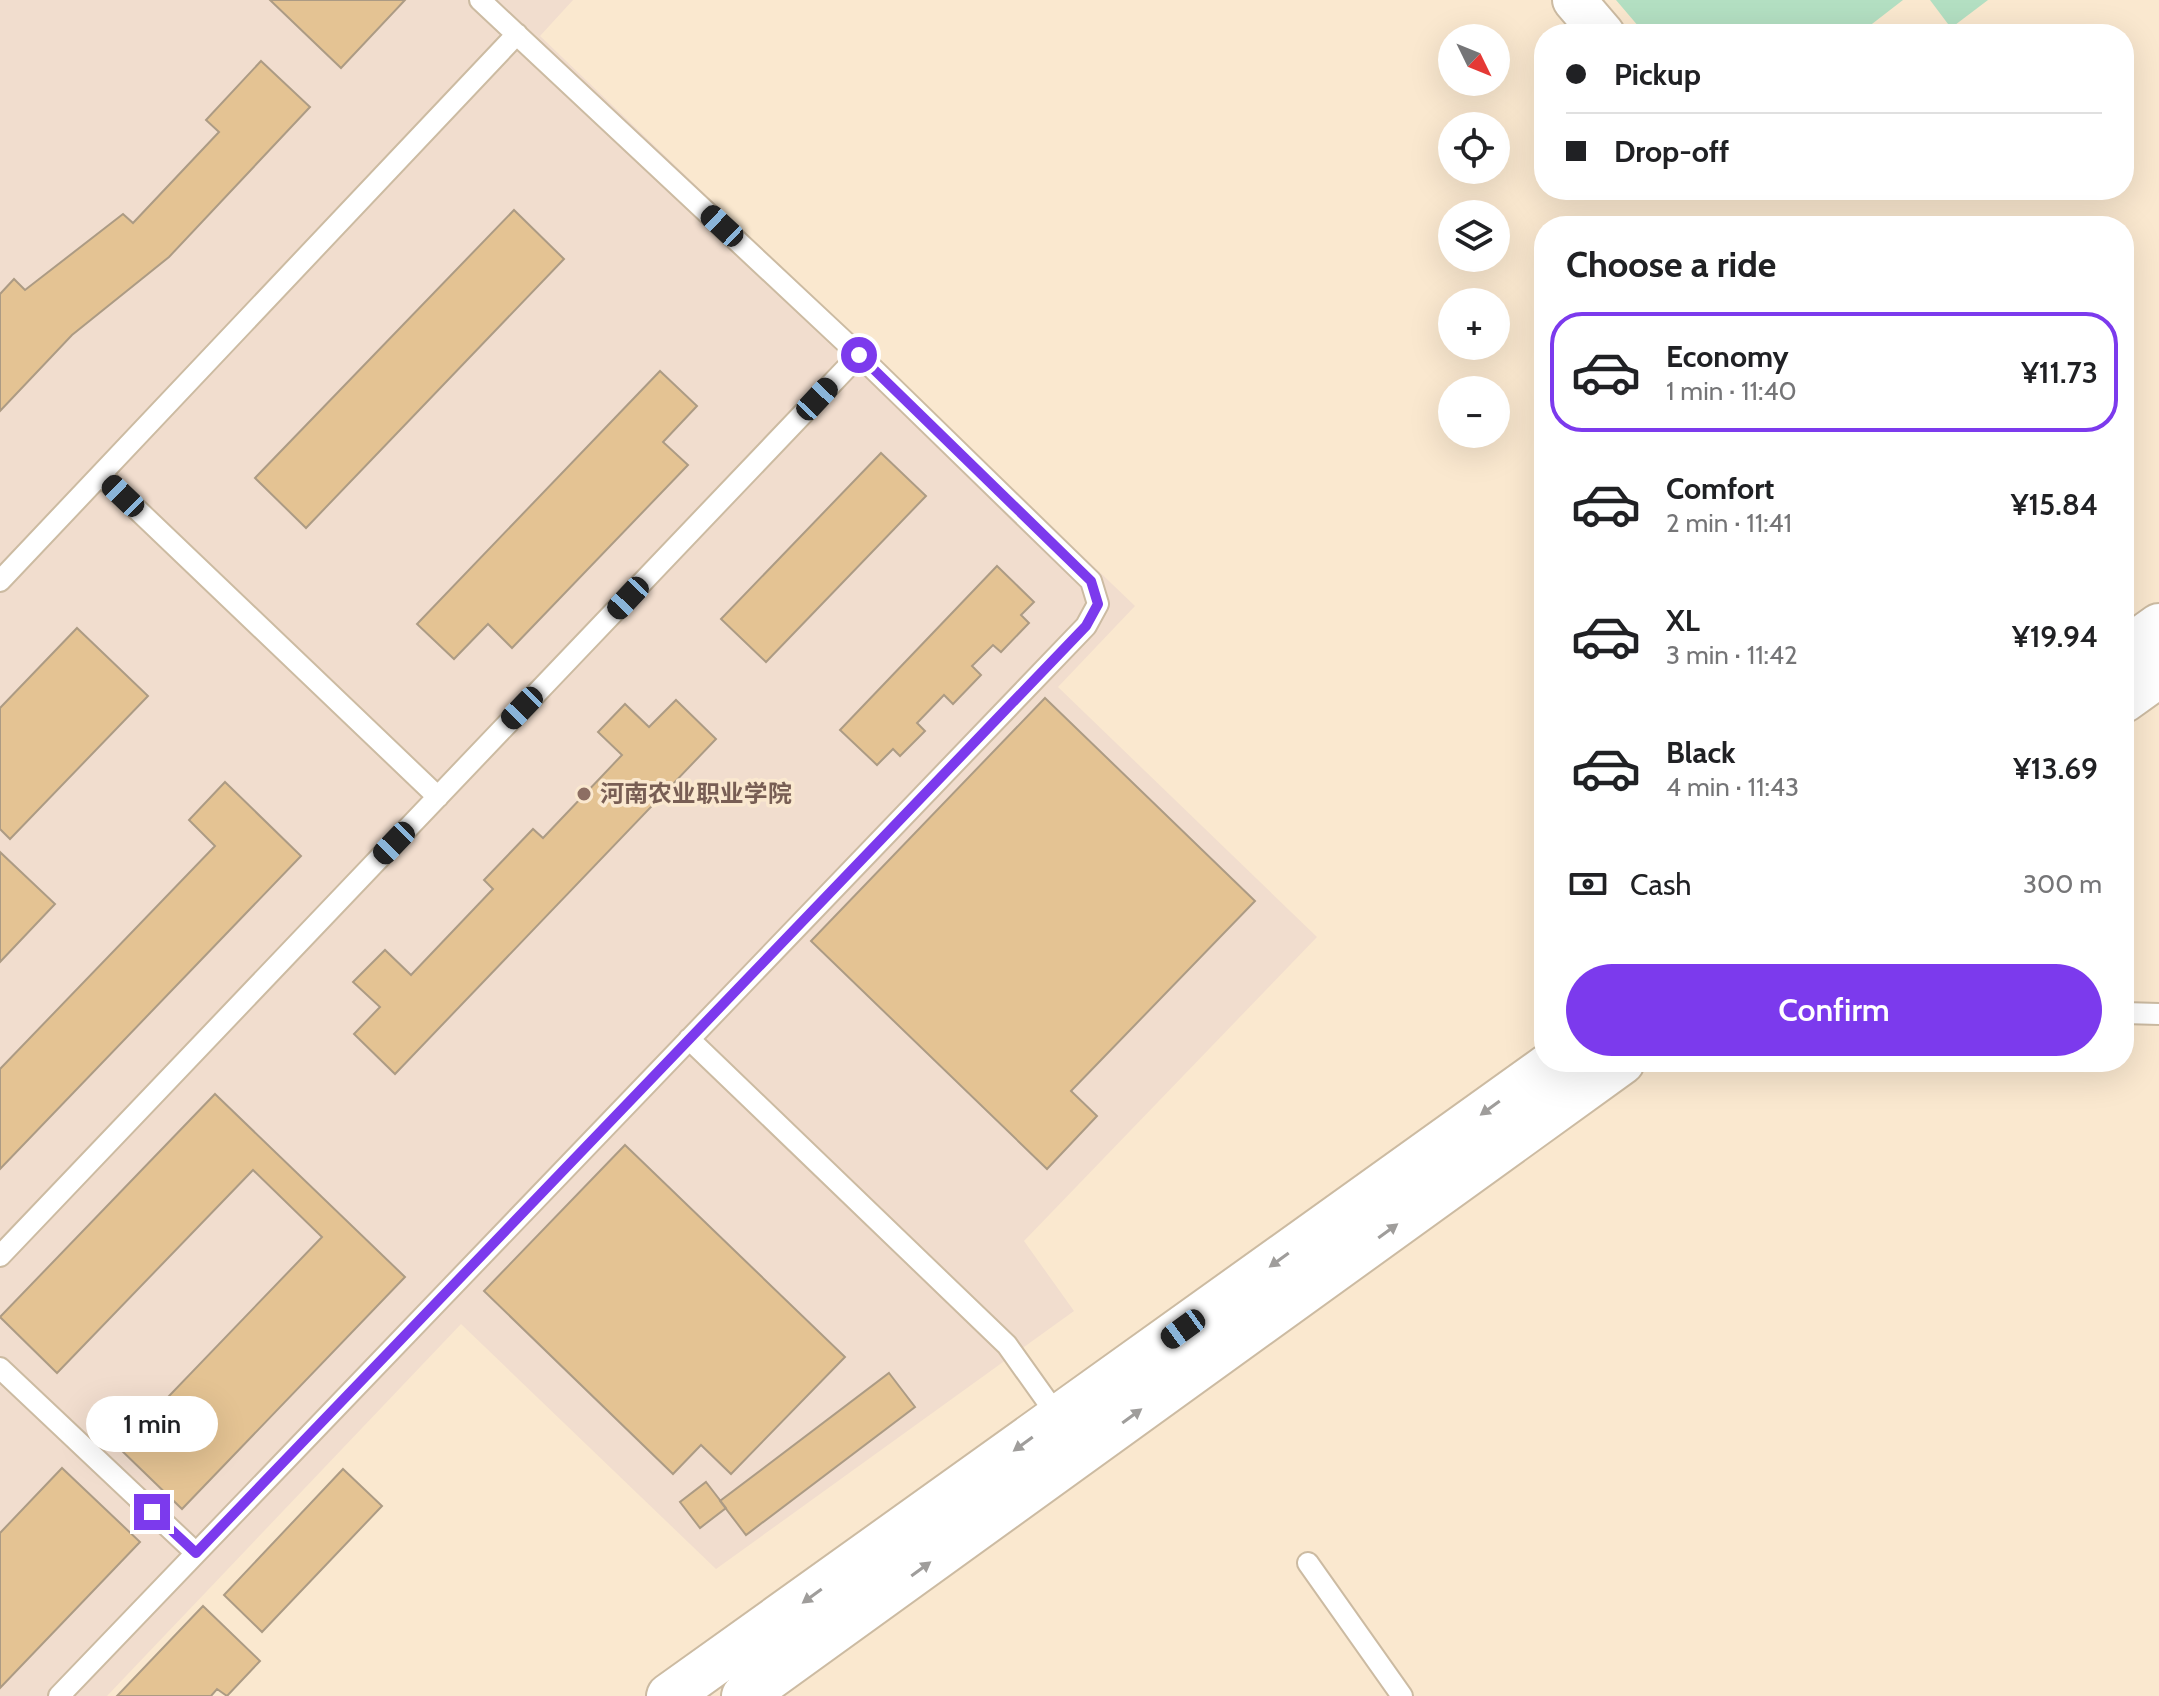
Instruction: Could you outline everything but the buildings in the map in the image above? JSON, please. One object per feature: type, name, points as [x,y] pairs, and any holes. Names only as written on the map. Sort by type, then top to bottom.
[{"type":"street","points":[[1574,0],[1594,24]]},
{"type":"street","points":[[2134,644],[2159,626]]},
{"type":"street","points":[[2134,693],[2159,675]]},
{"type":"street","points":[[669,1696],[1540,1072]]},
{"type":"street","points":[[744,1696],[1608,1072]]},
{"type":"lane","points":[[59,1696],[1086,626],[1098,604],[1091,581],[859,355],[480,0]]},
{"type":"lane","points":[[0,581],[517,34]]},
{"type":"lane","points":[[0,1256],[859,355]]},
{"type":"lane","points":[[101,475],[438,797]]},
{"type":"lane","points":[[2134,1013],[2159,1014]]},
{"type":"lane","points":[[689,1039],[1007,1345],[1059,1418]]},
{"type":"lane","points":[[0,1368],[196,1553]]},
{"type":"lane","points":[[1308,1563],[1402,1696]]},
{"type":"shaded area","name":"河南农业职业学院","points":[[0,0],[573,0],[540,36],[1135,606],[1058,687],[1317,937],[1024,1241],[1074,1311],[716,1569],[461,1324],[107,1696],[0,1696]]},
{"type":"green space","points":[[1616,0],[1903,0],[1872,24],[1636,24]]},
{"type":"green space","points":[[1930,0],[1988,0],[1956,24],[1948,24]]},
{"type":"place","name":"河南农业职业学院","points":[[584,794]]},
{"type":"route","points":[[152,1512],[196,1553],[1086,626],[1098,604],[1091,581],[859,355]]}]
